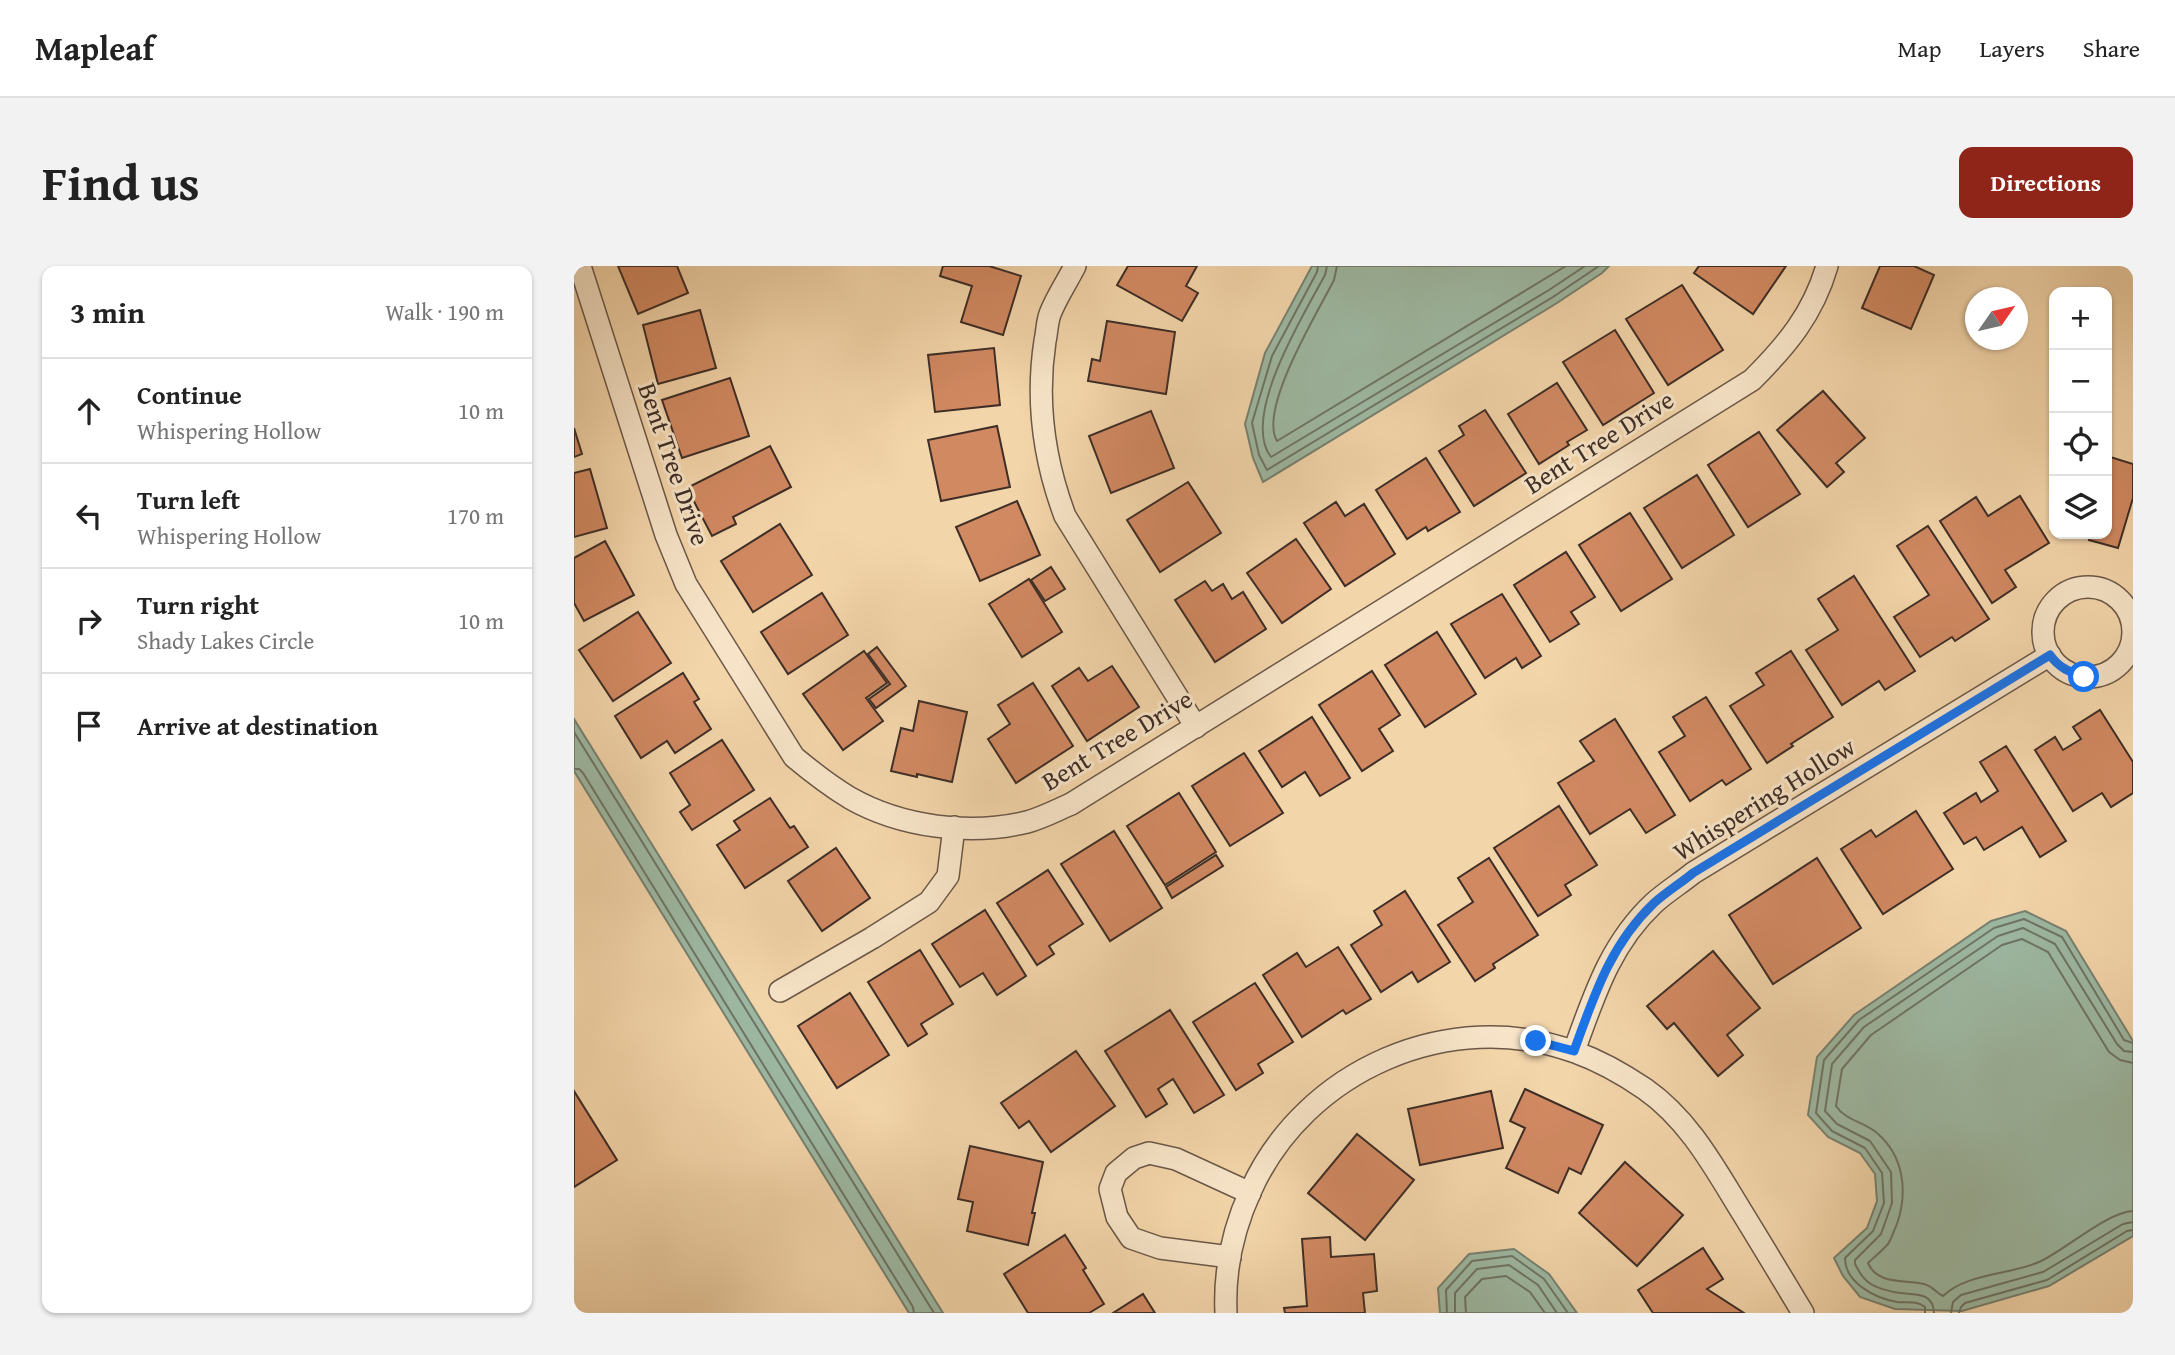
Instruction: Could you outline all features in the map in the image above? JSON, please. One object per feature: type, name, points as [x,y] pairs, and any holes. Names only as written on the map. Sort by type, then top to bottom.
[{"type":"street","name":"Bent Tree Drive","points":[[580,266],[666,534],[686,584],[793,757],[820,779],[853,799],[889,815],[926,824],[954,827],[1009,825],[1040,817],[1072,804],[1752,380],[1782,350],[1804,321],[1820,289],[1827,266]]},
{"type":"street","points":[[1074,266],[1049,316],[1042,359],[1041,404],[1044,436],[1058,498],[1065,516],[1196,727]]},
{"type":"street","points":[[2084,586],[2105,589],[2118,598],[2128,610],[2133,625],[2133,640],[2128,653],[2118,666],[2105,674],[2084,677],[2068,672],[2050,655],[2043,634],[2045,618],[2056,599],[2069,590],[2084,586]]},
{"type":"street","name":"Whispering Hollow","points":[[1574,1051],[1598,983],[1619,946],[1656,902],[1693,873],[2050,655]]},
{"type":"street","points":[[780,991],[929,902],[948,876],[954,827]]},
{"type":"street","points":[[1226,1313],[1227,1270],[1234,1232],[1259,1172],[1280,1139],[1307,1110],[1338,1084],[1381,1060],[1418,1046],[1457,1039],[1483,1038],[1536,1041],[1574,1051],[1615,1069],[1648,1091],[1678,1117],[1703,1148],[1803,1313]]},
{"type":"street","points":[[1230,1257],[1160,1248],[1131,1238],[1116,1217],[1110,1189],[1116,1173],[1134,1158],[1149,1153],[1176,1159],[1250,1193]]},
{"type":"water","points":[[1312,266],[1609,266],[1557,303],[1263,482],[1253,458],[1245,424],[1265,353]]},
{"type":"water","points":[[574,719],[943,1313],[909,1313],[574,771]]},
{"type":"water","points":[[2025,911],[2066,931],[2133,1041],[2133,1236],[2049,1286],[1962,1311],[1895,1309],[1860,1297],[1843,1276],[1834,1258],[1867,1228],[1877,1201],[1875,1174],[1860,1153],[1828,1137],[1808,1115],[1817,1057],[1854,1015],[1991,921]]},
{"type":"water","points":[[1514,1249],[1549,1274],[1577,1313],[1440,1313],[1438,1288],[1469,1254]]},
{"type":"building","points":[[618,266],[677,266],[688,293],[638,314]]},
{"type":"building","points":[[943,266],[989,266],[1021,276],[1003,335],[961,322],[972,286],[940,276]]},
{"type":"building","points":[[1128,266],[1197,266],[1186,286],[1198,293],[1182,321],[1117,285]]},
{"type":"building","points":[[1699,266],[1786,266],[1753,314],[1694,273]]},
{"type":"building","points":[[1880,266],[1914,266],[1934,275],[1911,329],[1862,308]]},
{"type":"building","points":[[1682,285],[1723,350],[1668,385],[1626,319]]},
{"type":"building","points":[[700,310],[716,368],[658,384],[643,325]]},
{"type":"building","points":[[1107,321],[1175,332],[1166,394],[1088,381],[1092,359],[1100,361]]},
{"type":"building","points":[[1615,330],[1654,393],[1603,425],[1563,362]]},
{"type":"building","points":[[994,348],[1000,405],[935,412],[928,355]]},
{"type":"building","points":[[730,378],[749,436],[682,458],[662,400]]},
{"type":"building","points":[[1557,383],[1587,430],[1539,464],[1508,414]]},
{"type":"building","points":[[1823,391],[1865,438],[1836,463],[1844,472],[1827,487],[1777,430]]},
{"type":"building","points":[[1485,410],[1526,473],[1474,506],[1439,451],[1464,435],[1459,426]]},
{"type":"building","points":[[1151,411],[1174,468],[1111,493],[1089,436]]},
{"type":"building","points":[[997,426],[1010,487],[941,501],[928,440]]},
{"type":"building","points":[[574,428],[582,454],[574,457]]},
{"type":"building","points":[[1759,432],[1800,494],[1748,527],[1708,465]]},
{"type":"building","points":[[770,446],[791,487],[733,517],[736,524],[712,536],[687,488]]},
{"type":"building","points":[[1426,458],[1460,512],[1428,531],[1426,527],[1407,539],[1376,490]]},
{"type":"building","points":[[2112,458],[2133,464],[2133,498],[2118,548],[2089,540],[2112,539]]},
{"type":"building","points":[[590,469],[607,528],[574,537],[574,473]]},
{"type":"building","points":[[1697,475],[1734,535],[1682,568],[1644,508]]},
{"type":"building","points":[[1188,482],[1221,533],[1160,572],[1127,520]]},
{"type":"building","points":[[2020,496],[2049,543],[2005,570],[2016,587],[1992,603],[1940,521],[1976,497],[1988,516]]},
{"type":"building","points":[[1017,501],[1040,555],[980,581],[956,527]]},
{"type":"building","points":[[1336,502],[1345,516],[1364,504],[1395,554],[1345,586],[1304,523]]},
{"type":"building","points":[[1630,513],[1672,579],[1621,611],[1579,545]]},
{"type":"building","points":[[780,524],[812,575],[753,612],[721,561]]},
{"type":"building","points":[[1928,526],[1989,619],[1955,641],[1952,637],[1920,657],[1894,617],[1929,595],[1897,546]]},
{"type":"building","points":[[1296,539],[1331,589],[1282,623],[1247,573]]},
{"type":"building","points":[[605,541],[634,595],[584,621],[574,603],[574,558]]},
{"type":"building","points":[[1566,552],[1595,597],[1571,612],[1579,624],[1550,642],[1514,585]]},
{"type":"building","points":[[1051,567],[1065,589],[1045,601],[1031,580]]},
{"type":"building","points":[[1854,576],[1915,671],[1885,690],[1879,681],[1842,705],[1806,650],[1838,630],[1818,599]]},
{"type":"building","points":[[1029,579],[1062,632],[1022,657],[989,604]]},
{"type":"building","points":[[1205,581],[1212,591],[1223,584],[1232,599],[1243,592],[1266,629],[1215,662],[1175,600]]},
{"type":"building","points":[[822,593],[848,635],[788,674],[761,632]]},
{"type":"building","points":[[1502,594],[1541,656],[1522,668],[1516,658],[1485,678],[1451,624]]},
{"type":"building","points":[[638,612],[671,663],[613,701],[579,650]]},
{"type":"building","points":[[1437,632],[1476,694],[1425,727],[1385,665]]},
{"type":"building","points":[[877,647],[906,686],[876,708],[869,699],[890,684],[868,654]]},
{"type":"building","points":[[864,651],[887,683],[866,698],[883,721],[843,750],[803,694]]},
{"type":"building","points":[[1791,651],[1833,717],[1767,763],[1730,706],[1764,685],[1756,673]]},
{"type":"building","points":[[1112,666],[1139,707],[1087,741],[1052,686],[1079,668],[1088,681]]},
{"type":"building","points":[[1372,671],[1400,715],[1379,729],[1393,751],[1362,771],[1319,705]]},
{"type":"building","points":[[683,673],[699,699],[694,702],[711,729],[675,753],[667,741],[641,758],[615,716]]},
{"type":"building","points":[[1033,683],[1073,746],[1016,783],[988,739],[1010,724],[998,705]]},
{"type":"building","points":[[1706,697],[1751,769],[1726,785],[1722,780],[1690,801],[1659,752],[1685,736],[1673,717]]},
{"type":"building","points":[[919,701],[967,712],[952,782],[891,771],[901,728],[913,731]]},
{"type":"building","points":[[2100,710],[2133,762],[2133,793],[2111,807],[2102,793],[2073,811],[2035,750],[2055,737],[2063,750],[2081,739],[2073,727]]},
{"type":"building","points":[[1312,717],[1350,778],[1320,796],[1305,772],[1282,787],[1259,751]]},
{"type":"building","points":[[1615,719],[1675,815],[1646,833],[1630,809],[1590,834],[1558,783],[1594,761],[1580,741]]},
{"type":"building","points":[[722,740],[754,790],[692,830],[680,812],[690,805],[670,773]]},
{"type":"building","points":[[2006,746],[2066,841],[2040,857],[2022,827],[1984,850],[1976,837],[1964,844],[1944,813],[1976,793],[1981,802],[1998,791],[1980,762]]},
{"type":"building","points":[[1244,753],[1283,813],[1230,846],[1192,786]]},
{"type":"building","points":[[1179,793],[1216,852],[1165,885],[1127,826]]},
{"type":"building","points":[[770,798],[790,828],[794,826],[808,847],[745,888],[717,845],[740,830],[734,821]]},
{"type":"building","points":[[1559,806],[1597,865],[1565,885],[1571,895],[1538,916],[1494,848]]},
{"type":"building","points":[[1916,811],[1953,869],[1883,914],[1841,849],[1871,830],[1876,837]]},
{"type":"building","points":[[1114,831],[1162,908],[1110,941],[1061,864]]},
{"type":"building","points":[[836,848],[870,898],[822,931],[788,881]]},
{"type":"building","points":[[1216,855],[1223,866],[1172,898],[1166,887]]},
{"type":"building","points":[[1489,858],[1538,935],[1493,964],[1495,968],[1475,981],[1438,925],[1473,902],[1458,878]]},
{"type":"building","points":[[1817,858],[1861,928],[1773,984],[1729,915]]},
{"type":"building","points":[[1048,870],[1083,924],[1049,946],[1054,954],[1037,965],[997,903]]},
{"type":"building","points":[[1405,891],[1450,962],[1418,982],[1412,972],[1381,992],[1351,945],[1382,925],[1374,911]]},
{"type":"building","points":[[985,910],[1026,976],[997,995],[983,973],[960,987],[932,944]]},
{"type":"building","points":[[1338,947],[1371,999],[1346,1014],[1343,1010],[1302,1037],[1263,975],[1297,953],[1306,967]]},
{"type":"building","points":[[920,950],[953,1004],[921,1024],[927,1034],[908,1046],[868,982]]},
{"type":"building","points":[[1713,951],[1760,1008],[1727,1035],[1743,1055],[1718,1076],[1674,1023],[1667,1029],[1647,1006]]},
{"type":"building","points":[[1255,983],[1293,1042],[1258,1064],[1263,1073],[1236,1090],[1193,1022]]},
{"type":"building","points":[[850,993],[889,1055],[837,1088],[798,1026]]},
{"type":"building","points":[[1170,1010],[1224,1095],[1194,1113],[1173,1079],[1158,1089],[1167,1104],[1146,1117],[1105,1051]]},
{"type":"building","points":[[1076,1051],[1115,1106],[1051,1152],[1029,1121],[1019,1128],[1001,1103]]},
{"type":"building","points":[[1525,1089],[1603,1125],[1581,1174],[1569,1168],[1558,1193],[1506,1168],[1525,1128],[1510,1121]]},
{"type":"building","points":[[574,1091],[617,1160],[574,1187]]},
{"type":"building","points":[[1491,1091],[1503,1148],[1420,1165],[1408,1109]]},
{"type":"building","points":[[1357,1134],[1414,1180],[1365,1240],[1308,1193]]},
{"type":"building","points":[[970,1146],[1043,1162],[1028,1245],[967,1231],[973,1202],[958,1199]]},
{"type":"building","points":[[1625,1162],[1683,1215],[1637,1266],[1579,1213]]},
{"type":"building","points":[[1065,1235],[1104,1304],[1089,1313],[1028,1313],[1004,1274]]},
{"type":"building","points":[[1330,1237],[1331,1257],[1374,1254],[1377,1291],[1363,1293],[1365,1313],[1285,1313],[1284,1308],[1307,1306],[1302,1239]]},
{"type":"building","points":[[1703,1248],[1723,1279],[1707,1289],[1744,1313],[1653,1313],[1638,1290]]},
{"type":"building","points":[[1143,1294],[1155,1313],[1113,1313]]},
{"type":"route","points":[[1536,1041],[1574,1051],[1598,983],[1619,946],[1656,902],[1693,873],[2050,655],[2068,672],[2084,677]]}]
